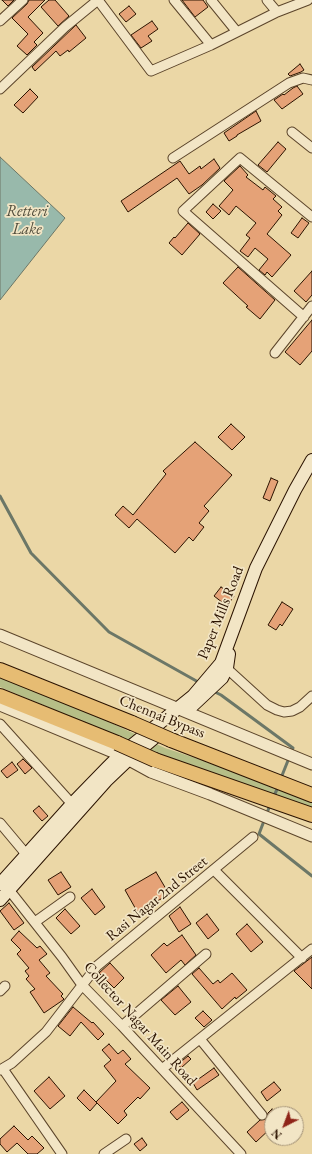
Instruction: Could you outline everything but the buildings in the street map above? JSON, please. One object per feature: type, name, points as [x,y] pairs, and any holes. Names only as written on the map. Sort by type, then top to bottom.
[{"type":"highway","name":"Chennai Bypass","points":[[0,670],[171,740],[312,795]]},
{"type":"highway","points":[[0,696],[121,753],[155,760],[312,815]]},
{"type":"main road","name":"Paper Mills Road","points":[[4,885],[26,854],[121,753],[185,712],[222,670],[230,641],[256,568],[295,490],[312,460]]},
{"type":"main road","points":[[0,900],[4,885],[106,781],[121,753]]},
{"type":"street","points":[[0,21],[23,0]]},
{"type":"street","points":[[0,89],[65,27],[98,0],[151,71],[211,45],[277,12],[308,0]]},
{"type":"street","points":[[174,0],[211,45]]},
{"type":"street","points":[[211,0],[237,32]]},
{"type":"street","points":[[267,0],[277,12]]},
{"type":"street","points":[[173,158],[289,83],[303,78],[312,80]]},
{"type":"street","points":[[292,132],[312,148]]},
{"type":"street","points":[[304,317],[183,211],[240,158],[312,217]]},
{"type":"street","points":[[275,353],[312,306]]},
{"type":"street","points":[[0,635],[312,764]]},
{"type":"street","points":[[222,670],[267,705],[277,710],[284,712],[292,711],[300,707],[312,696]]},
{"type":"street","points":[[0,705],[121,753],[151,772],[210,794],[312,836]]},
{"type":"street","points":[[0,724],[72,804]]},
{"type":"street","points":[[0,823],[26,854]]},
{"type":"street","name":"Rasi Nagar 2nd Street","points":[[1,1070],[12,1063],[46,1032],[97,966],[253,837]]},
{"type":"street","points":[[214,870],[302,958]]},
{"type":"street","name":"Collector Nagar Main Road","points":[[4,885],[35,922],[82,985],[241,1154]]},
{"type":"street","points":[[35,922],[70,897]]},
{"type":"street","points":[[162,1069],[312,949]]},
{"type":"street","points":[[122,1026],[206,954]]},
{"type":"street","points":[[200,1039],[262,1115]]},
{"type":"street","points":[[1,1070],[62,1154]]},
{"type":"street","points":[[104,1154],[126,1139]]},
{"type":"green space","points":[[0,678],[68,703],[165,748],[273,784],[312,799],[312,810],[163,755],[0,687]]},
{"type":"water","name":"Retteri Lake","points":[[0,157],[65,218],[0,300]]},
{"type":"waterway","points":[[0,496],[31,553],[109,632],[200,683]]},
{"type":"waterway","points":[[213,691],[221,695],[293,748],[281,778]]},
{"type":"waterway","points":[[273,798],[279,785]]},
{"type":"waterway","points":[[270,805],[259,834],[312,876]]}]
